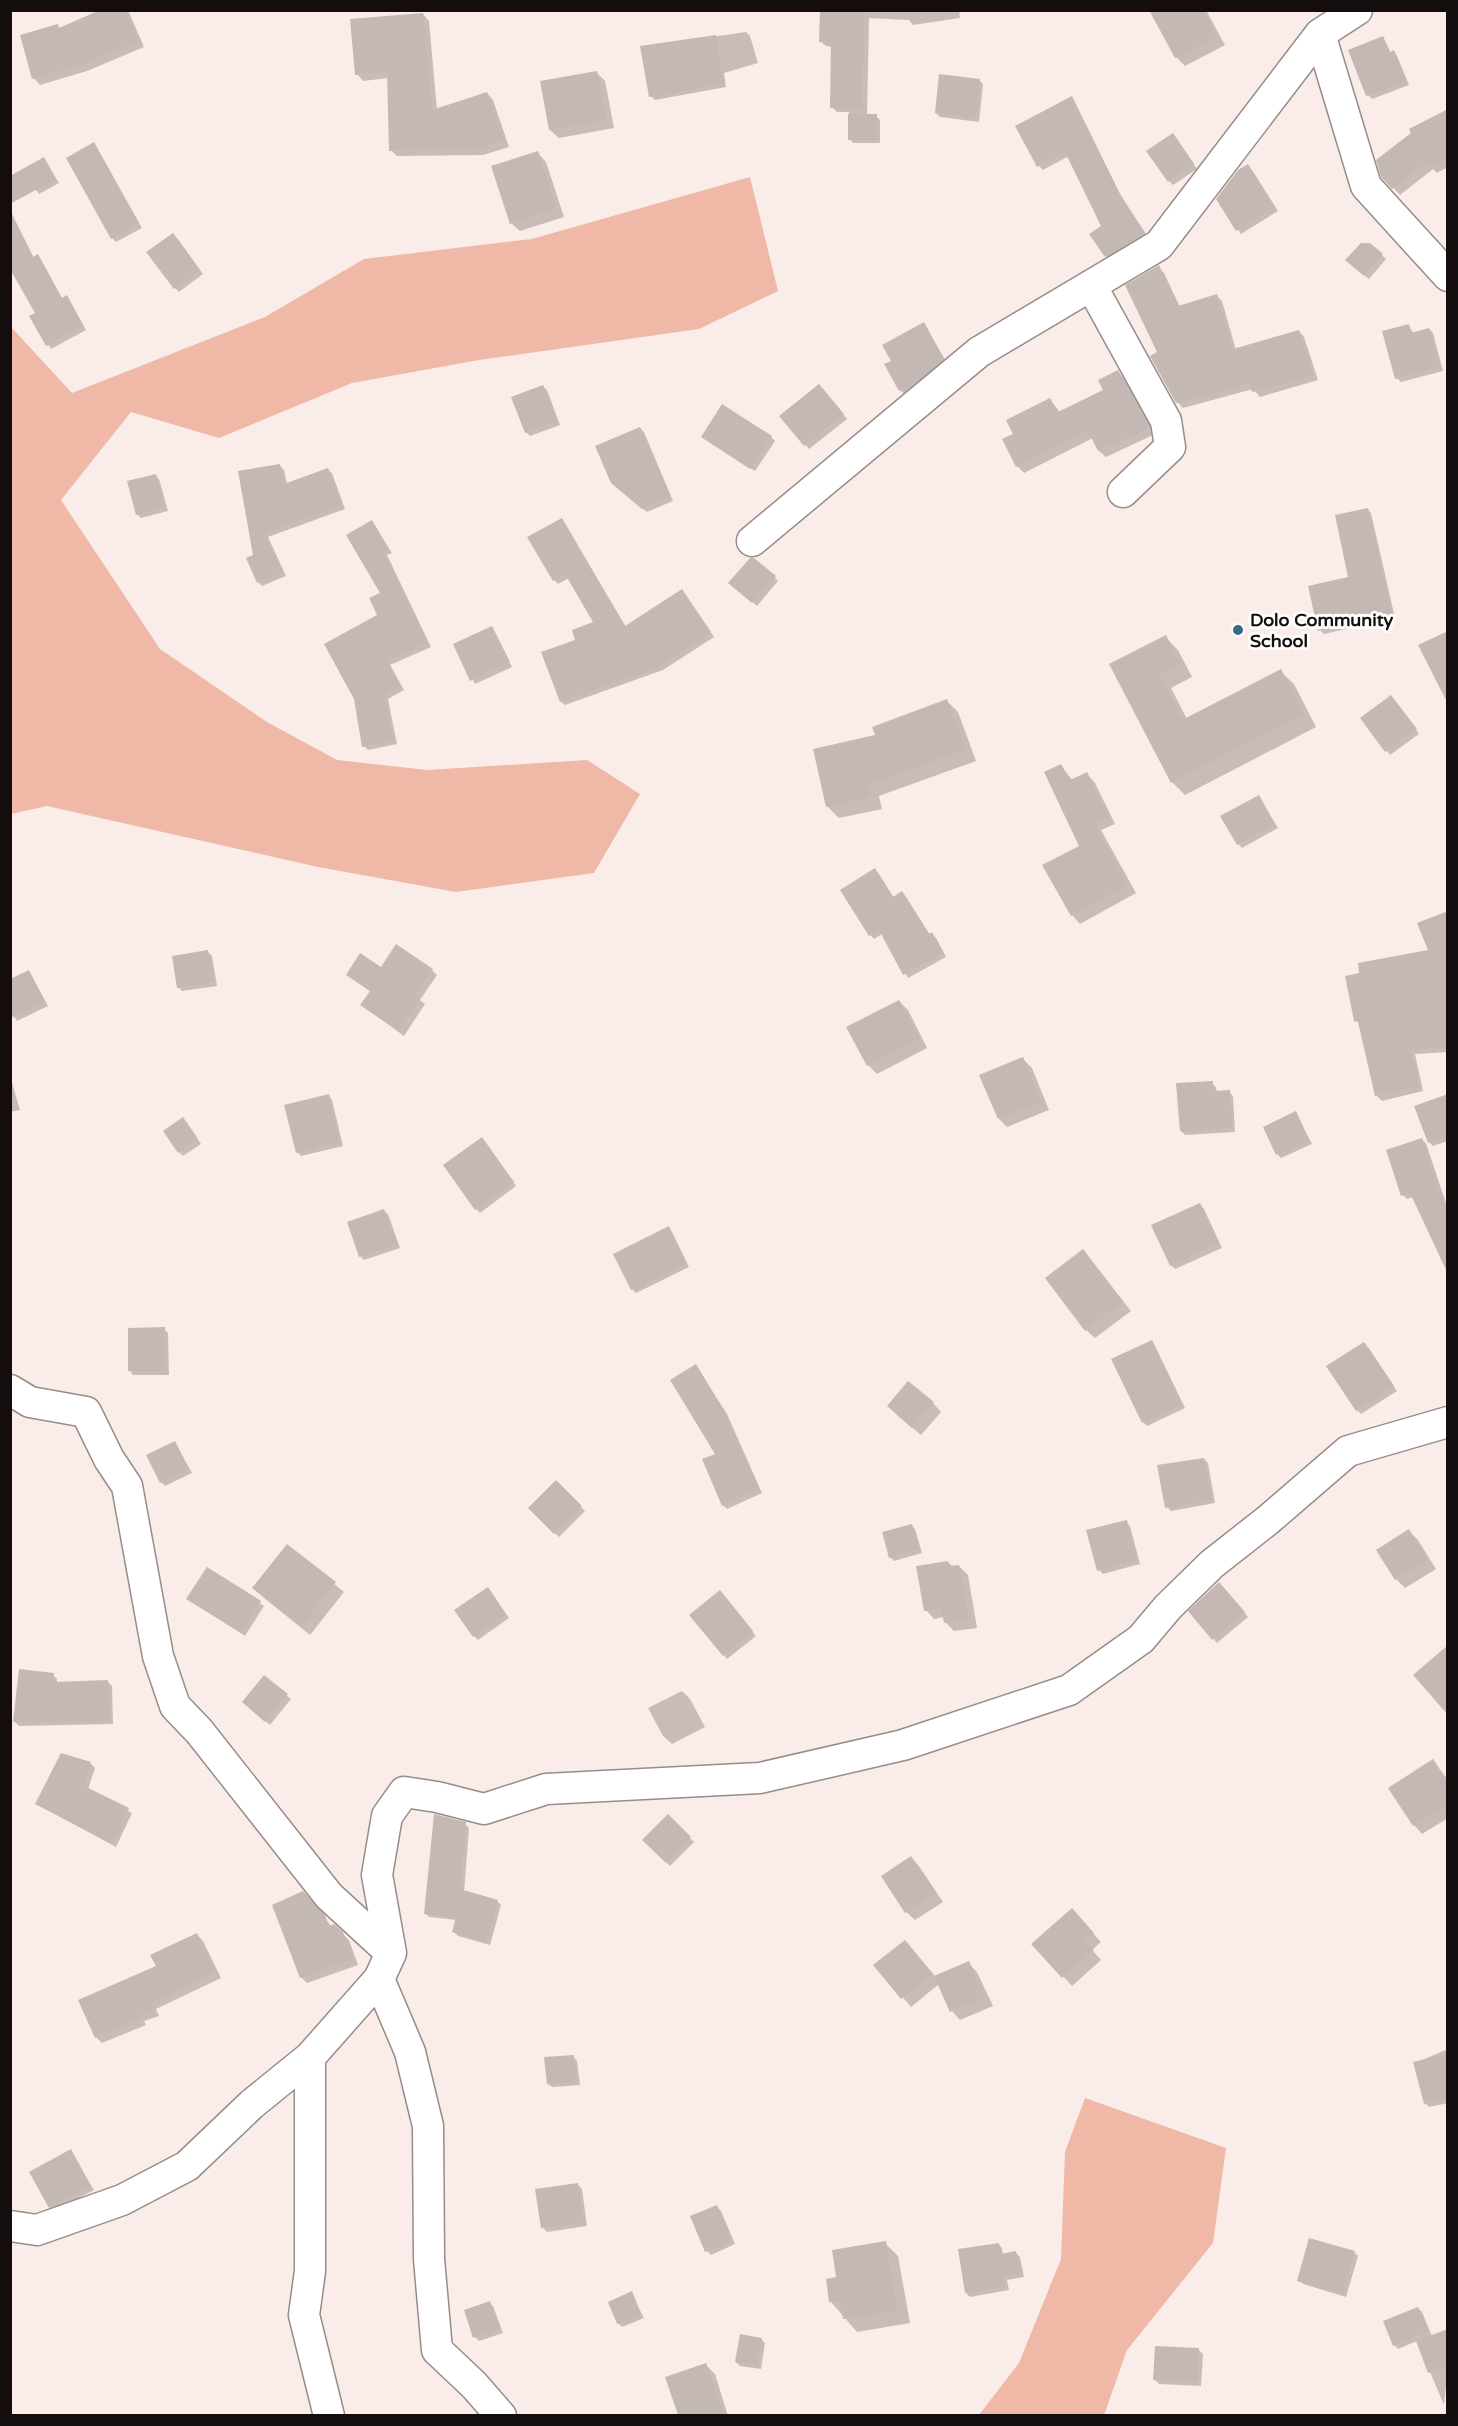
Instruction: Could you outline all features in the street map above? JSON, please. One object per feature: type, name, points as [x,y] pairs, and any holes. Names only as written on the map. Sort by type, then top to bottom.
[{"type":"street","points":[[752,541],[979,352],[1159,245],[1320,34],[1357,10]]},
{"type":"street","points":[[1320,34],[1366,186],[1448,276]]},
{"type":"street","points":[[1092,286],[1166,421],[1170,447],[1123,492]]},
{"type":"street","points":[[10,1390],[30,1402],[86,1412],[109,1458],[127,1486],[158,1656],[175,1706],[199,1731],[385,1966]]},
{"type":"street","points":[[501,2415],[474,2385],[437,2350],[429,2259],[428,2126],[410,2052],[385,1966],[377,1875],[387,1816],[404,1792],[437,1797],[484,1809],[546,1789],[760,1778],[903,1745],[1069,1690],[1141,1639],[1168,1607],[1212,1564],[1268,1520],[1348,1451],[1448,1422]]},
{"type":"street","points":[[10,2226],[37,2230],[122,2200],[187,2166],[252,2104],[310,2057],[385,1966]]},
{"type":"street","points":[[310,2057],[310,2271],[304,2315],[329,2415]]},
{"type":"shaded area","points":[[750,177],[778,291],[699,329],[479,360],[352,383],[219,438],[131,412],[61,500],[160,649],[267,722],[337,760],[427,770],[587,760],[640,794],[594,873],[456,892],[318,867],[47,806],[11,814],[11,327],[72,393],[265,317],[364,259],[532,239]]},
{"type":"shaded area","points":[[1085,2098],[1226,2148],[1213,2243],[1127,2350],[1104,2415],[979,2415],[1019,2363],[1061,2259],[1065,2152]]},
{"type":"building","points":[[100,10],[126,10],[138,41],[80,65],[32,79],[20,35],[58,24],[59,28]]},
{"type":"building","points":[[820,10],[864,10],[862,108],[830,108],[831,42],[819,42]]},
{"type":"building","points":[[1149,10],[1203,10],[1217,36],[1175,58]]},
{"type":"building","points":[[423,13],[432,110],[487,92],[504,140],[477,149],[389,151],[387,72],[355,75],[350,19]]},
{"type":"building","points":[[716,35],[723,84],[649,97],[640,46]]},
{"type":"building","points":[[1383,36],[1390,52],[1394,50],[1407,81],[1366,96],[1348,50]]},
{"type":"building","points":[[597,71],[606,120],[549,130],[540,81]]},
{"type":"building","points":[[939,74],[980,79],[976,118],[935,113]]},
{"type":"building","points":[[1072,96],[1120,194],[1145,233],[1105,257],[1089,234],[1101,226],[1065,152],[1037,167],[1015,126]]},
{"type":"building","points":[[1448,109],[1448,157],[1429,167],[1427,162],[1392,189],[1381,177],[1376,160],[1411,133],[1409,129]]},
{"type":"building","points":[[848,114],[877,114],[877,140],[848,140]]},
{"type":"building","points":[[1173,133],[1194,164],[1168,182],[1146,151]]},
{"type":"building","points":[[94,142],[139,223],[111,239],[66,158]]},
{"type":"building","points":[[538,151],[557,209],[510,224],[491,166]]},
{"type":"building","points":[[44,157],[56,179],[10,204],[10,176]]},
{"type":"building","points":[[1248,164],[1275,207],[1236,231],[1216,199],[1238,170]]},
{"type":"building","points":[[10,211],[33,257],[38,254],[62,298],[67,295],[83,326],[46,346],[29,316],[35,313],[10,269]]},
{"type":"building","points":[[173,233],[200,270],[174,289],[146,252]]},
{"type":"building","points":[[1361,243],[1370,243],[1383,254],[1364,276],[1345,260]]},
{"type":"building","points":[[1159,265],[1178,306],[1217,294],[1233,349],[1299,330],[1313,375],[1252,392],[1250,383],[1176,403],[1150,356],[1157,352],[1125,285]]},
{"type":"building","points":[[924,322],[944,359],[917,381],[899,391],[884,364],[891,361],[882,345]]},
{"type":"building","points":[[1409,324],[1411,333],[1429,328],[1440,367],[1395,379],[1382,331]]},
{"type":"building","points":[[1118,370],[1150,427],[1098,451],[1088,431],[1016,467],[1002,439],[1013,434],[1006,420],[1050,398],[1058,412],[1103,390],[1098,380]]},
{"type":"building","points":[[819,384],[844,414],[804,446],[779,416]]},
{"type":"building","points":[[543,385],[557,421],[525,433],[511,397]]},
{"type":"building","points":[[722,404],[772,436],[750,469],[701,437]]},
{"type":"building","points":[[640,427],[671,497],[642,509],[611,483],[595,446]]},
{"type":"building","points":[[280,464],[284,484],[328,468],[342,505],[265,533],[283,572],[257,583],[246,558],[253,555],[238,471]]},
{"type":"building","points":[[156,474],[165,507],[136,515],[127,481]]},
{"type":"building","points":[[1368,508],[1392,614],[1318,631],[1308,586],[1348,577],[1335,515]]},
{"type":"building","points":[[562,518],[625,626],[682,589],[711,632],[659,667],[560,702],[541,652],[575,640],[572,630],[593,622],[565,574],[553,581],[527,537]]},
{"type":"building","points":[[372,520],[389,549],[384,551],[428,643],[388,661],[401,686],[385,695],[394,741],[362,747],[354,699],[324,644],[377,615],[369,598],[380,593],[346,535]]},
{"type":"building","points":[[750,558],[754,558],[776,576],[752,603],[728,583]]},
{"type":"building","points":[[492,626],[510,662],[470,681],[453,644]]},
{"type":"building","points":[[1448,631],[1448,704],[1418,645]]},
{"type":"building","points":[[1166,635],[1180,663],[1159,674],[1182,720],[1281,669],[1304,713],[1171,783],[1109,664]]},
{"type":"building","points":[[1391,695],[1417,729],[1385,752],[1360,718]]},
{"type":"building","points":[[947,699],[966,749],[868,785],[871,797],[826,807],[813,749],[875,735],[872,727]]},
{"type":"building","points":[[1061,764],[1070,780],[1087,772],[1108,815],[1093,822],[1128,884],[1071,916],[1042,865],[1079,846],[1044,772]]},
{"type":"building","points":[[1259,795],[1275,824],[1237,845],[1220,816]]},
{"type":"building","points":[[875,868],[893,897],[902,891],[929,934],[932,932],[944,953],[903,975],[879,930],[869,936],[840,890]]},
{"type":"building","points":[[1448,911],[1448,1047],[1411,1050],[1419,1086],[1375,1096],[1358,1022],[1354,1021],[1345,976],[1359,973],[1358,963],[1428,950],[1417,923]]},
{"type":"building","points":[[396,944],[433,969],[415,994],[420,998],[398,1031],[360,1005],[370,991],[346,975],[360,953],[381,967]]},
{"type":"building","points":[[208,950],[214,982],[177,988],[172,956]]},
{"type":"building","points":[[29,970],[45,1002],[10,1018],[10,979]]},
{"type":"building","points":[[899,1000],[920,1039],[867,1066],[846,1027]]},
{"type":"building","points":[[1023,1057],[1042,1102],[998,1119],[979,1075]]},
{"type":"building","points":[[1213,1081],[1213,1091],[1230,1090],[1232,1128],[1180,1131],[1176,1083]]},
{"type":"building","points":[[329,1094],[340,1142],[296,1153],[284,1105]]},
{"type":"building","points":[[1448,1094],[1448,1136],[1428,1143],[1414,1106]]},
{"type":"building","points":[[1296,1111],[1309,1140],[1276,1155],[1263,1127]]},
{"type":"building","points":[[183,1117],[198,1139],[178,1153],[163,1131]]},
{"type":"building","points":[[482,1137],[514,1182],[475,1210],[443,1165]]},
{"type":"building","points":[[1422,1138],[1448,1214],[1448,1274],[1410,1193],[1401,1196],[1386,1150]]},
{"type":"building","points":[[1200,1203],[1219,1243],[1170,1266],[1151,1225]]},
{"type":"building","points":[[384,1209],[397,1244],[359,1257],[347,1222]]},
{"type":"building","points":[[669,1226],[687,1263],[631,1290],[613,1254]]},
{"type":"building","points":[[1083,1249],[1123,1301],[1085,1331],[1045,1278]]},
{"type":"building","points":[[165,1327],[165,1371],[128,1371],[128,1328]]},
{"type":"building","points":[[1152,1340],[1182,1404],[1142,1423],[1111,1359]]},
{"type":"building","points":[[1364,1342],[1394,1386],[1356,1411],[1326,1366]]},
{"type":"building","points":[[696,1364],[723,1409],[759,1489],[722,1506],[702,1459],[715,1454],[670,1380]]},
{"type":"building","points":[[908,1381],[934,1402],[912,1428],[887,1406]]},
{"type":"building","points":[[175,1441],[189,1469],[160,1483],[146,1455]]},
{"type":"building","points":[[1204,1458],[1212,1500],[1165,1508],[1157,1465]]},
{"type":"building","points":[[556,1480],[582,1506],[554,1534],[528,1508]]},
{"type":"building","points":[[1127,1520],[1137,1560],[1097,1571],[1086,1530]]},
{"type":"building","points":[[912,1524],[919,1549],[889,1558],[882,1532]]},
{"type":"building","points":[[1409,1529],[1428,1560],[1395,1580],[1376,1550]]},
{"type":"building","points":[[287,1544],[336,1582],[301,1627],[252,1588]]},
{"type":"building","points":[[948,1561],[949,1566],[959,1565],[969,1620],[944,1623],[941,1608],[924,1611],[916,1566]]},
{"type":"building","points":[[207,1567],[261,1601],[241,1633],[186,1599]]},
{"type":"building","points":[[1219,1582],[1245,1612],[1212,1640],[1188,1611]]},
{"type":"building","points":[[488,1587],[506,1614],[473,1637],[454,1610]]},
{"type":"building","points":[[720,1590],[753,1631],[723,1656],[689,1615]]},
{"type":"building","points":[[1448,1645],[1448,1715],[1413,1675]]},
{"type":"building","points":[[19,1669],[54,1673],[53,1682],[108,1680],[110,1721],[13,1722]]},
{"type":"building","points":[[264,1675],[288,1694],[265,1722],[242,1702]]},
{"type":"building","points":[[61,1753],[91,1762],[84,1786],[129,1808],[112,1844],[35,1804]]},
{"type":"building","points":[[1433,1759],[1448,1782],[1448,1804],[1413,1826],[1388,1788]]},
{"type":"building","points":[[434,1814],[466,1822],[460,1889],[498,1900],[486,1942],[452,1932],[456,1917],[424,1914]]},
{"type":"building","points":[[668,1814],[691,1837],[666,1863],[642,1840]]},
{"type":"building","points":[[911,1856],[936,1893],[905,1913],[881,1876]]},
{"type":"building","points":[[303,1891],[325,1915],[329,1926],[334,1924],[343,1932],[353,1959],[300,1978],[272,1905]]},
{"type":"building","points":[[1072,1908],[1094,1933],[1084,1941],[1094,1950],[1062,1978],[1031,1944]]},
{"type":"building","points":[[197,1933],[216,1972],[151,2003],[154,2010],[139,2015],[141,2018],[95,2038],[78,2000],[156,1966],[150,1955]]},
{"type":"building","points":[[905,1940],[933,1974],[901,1999],[873,1965]]},
{"type":"building","points":[[969,1961],[985,1997],[950,2012],[934,1976]]},
{"type":"building","points":[[1448,2054],[1448,2098],[1424,2104],[1413,2062]]},
{"type":"building","points":[[574,2055],[576,2082],[547,2084],[544,2057]]},
{"type":"building","points":[[71,2149],[91,2186],[49,2208],[29,2172]]},
{"type":"building","points":[[578,2183],[584,2222],[541,2228],[535,2189]]},
{"type":"building","points":[[717,2205],[732,2240],[705,2252],[690,2216]]},
{"type":"building","points":[[1309,2238],[1355,2251],[1343,2294],[1297,2281]]},
{"type":"building","points":[[886,2241],[897,2311],[843,2319],[840,2301],[829,2302],[826,2279],[836,2277],[832,2250]]},
{"type":"building","points":[[999,2243],[1001,2254],[1016,2251],[1020,2274],[1004,2276],[1005,2287],[965,2293],[958,2249]]},
{"type":"building","points":[[632,2291],[641,2314],[617,2324],[608,2302]]},
{"type":"building","points":[[490,2301],[500,2329],[473,2338],[464,2310]]},
{"type":"building","points":[[1418,2307],[1429,2331],[1393,2346],[1383,2321]]},
{"type":"building","points":[[1448,2329],[1448,2366],[1428,2373],[1416,2341]]},
{"type":"building","points":[[740,2334],[762,2338],[757,2366],[735,2362]]},
{"type":"building","points":[[1155,2346],[1199,2348],[1198,2382],[1153,2380]]},
{"type":"building","points":[[706,2363],[724,2415],[678,2415],[665,2377]]},
{"type":"place","name":"Dolo Community School","points":[[1238,630]]}]
